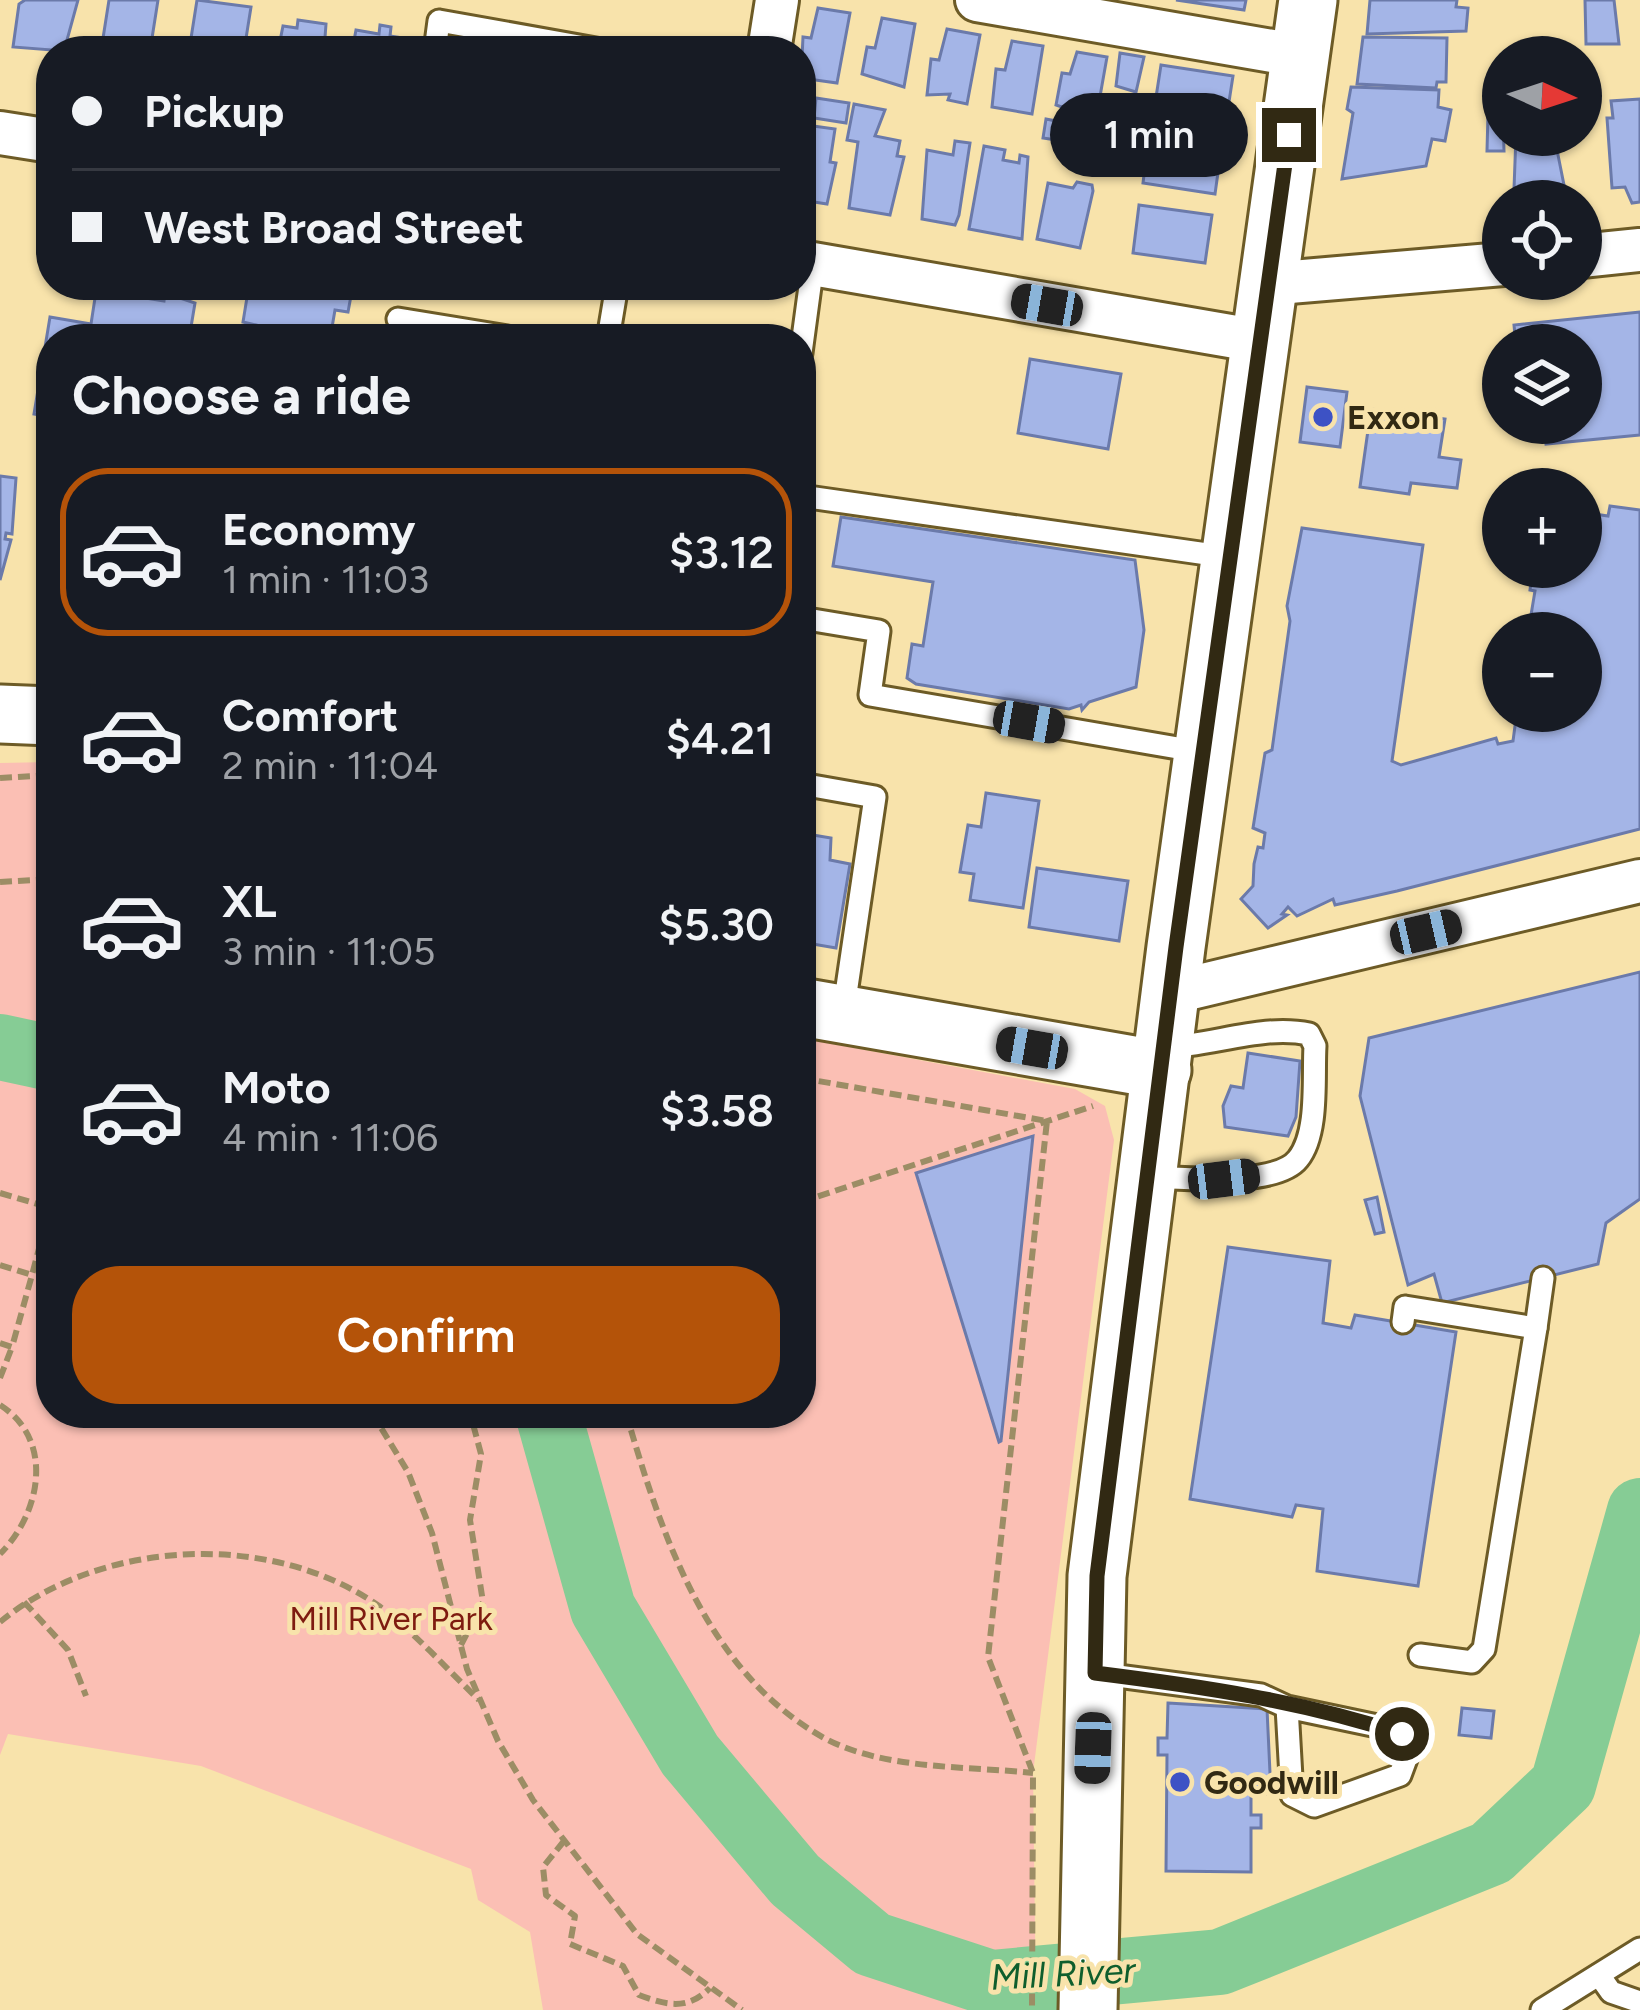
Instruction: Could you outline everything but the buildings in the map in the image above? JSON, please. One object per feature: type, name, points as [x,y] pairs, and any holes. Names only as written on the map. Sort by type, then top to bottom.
[{"type":"main road","points":[[1088,2010],[1097,1576],[1203,752],[1308,0]]},
{"type":"main road","points":[[0,714],[36,715]]},
{"type":"main road","points":[[822,1011],[1166,1037]]},
{"type":"street","points":[[772,36],[777,0]]},
{"type":"street","points":[[976,0],[1300,56]]},
{"type":"street","points":[[0,133],[36,139]]},
{"type":"street","points":[[1602,254],[1640,250]]},
{"type":"street","points":[[816,265],[1259,341]]},
{"type":"street","points":[[1267,284],[1482,266]]},
{"type":"street","points":[[1166,1037],[1640,881]]},
{"type":"lane","points":[[438,36],[440,21],[524,36]]},
{"type":"lane","points":[[398,319],[428,324]]},
{"type":"lane","points":[[816,498],[1230,557]]},
{"type":"lane","points":[[816,620],[879,631],[870,695],[1203,752]]},
{"type":"lane","points":[[816,787],[875,797],[822,1011]]},
{"type":"lane","points":[[1148,1177],[1224,1179],[1280,1172],[1299,1158],[1309,1126],[1315,1046],[1309,1034],[1286,1029],[1211,1046],[1166,1037]]},
{"type":"lane","points":[[1420,1655],[1472,1662],[1484,1649],[1543,1278]]},
{"type":"lane","points":[[1403,1322],[1405,1307],[1536,1328]]},
{"type":"lane","points":[[1095,1673],[1261,1695],[1287,1707],[1402,1734],[1410,1748],[1409,1763],[1400,1775],[1314,1806],[1301,1803],[1292,1795],[1287,1707]]},
{"type":"lane","points":[[1542,2010],[1640,1949]]},
{"type":"lane","points":[[1599,1976],[1611,1992],[1640,2002]]},
{"type":"path","points":[[0,778],[36,776]]},
{"type":"path","points":[[0,883],[36,880]]},
{"type":"path","points":[[816,1081],[1047,1121]]},
{"type":"path","points":[[816,1197],[1102,1103]]},
{"type":"path","points":[[1032,2010],[1033,1773],[988,1657],[1047,1121]]},
{"type":"path","points":[[0,1193],[36,1203]]},
{"type":"path","points":[[0,1378],[36,1260]]},
{"type":"path","points":[[0,1265],[32,1275]]},
{"type":"path","points":[[0,1343],[12,1347]]},
{"type":"path","points":[[0,1405],[14,1414],[33,1440],[37,1470],[36,1494],[0,1554]]},
{"type":"path","points":[[381,1428],[408,1472],[432,1533],[460,1645],[482,1703],[533,1800],[637,1934],[742,2010]]},
{"type":"path","points":[[460,1645],[483,1602],[470,1520],[481,1454],[474,1428]]},
{"type":"path","points":[[630,1428],[650,1497],[692,1595],[734,1659],[778,1703],[827,1739],[879,1756],[1033,1773]]},
{"type":"path","points":[[0,1622],[24,1603],[79,1579],[164,1556],[257,1556],[339,1583],[376,1604],[482,1703]]},
{"type":"path","points":[[24,1603],[68,1650],[86,1696]]},
{"type":"path","points":[[565,1841],[543,1867],[544,1881],[546,1895],[574,1916],[570,1944],[577,1952],[623,1966],[639,1995],[674,2008],[698,2001],[710,1988]]},
{"type":"green space","name":"Mill River Park","points":[[36,762],[36,1428],[816,1428],[816,1041],[1075,1089],[1105,1106],[1114,1140],[1033,1773],[1036,2010],[543,2010],[530,1932],[478,1900],[471,1869],[201,1766],[8,1734],[0,1755],[0,763]]},
{"type":"waterway","name":"Mill River","points":[[0,1047],[36,1055]]},
{"type":"waterway","name":"Mill River","points":[[552,1428],[603,1609],[690,1755],[795,1880],[872,1944],[991,1983],[1220,1962],[1491,1853],[1563,1785],[1640,1511]]},
{"type":"place","name":"Exxon","points":[[1323,417]]},
{"type":"place","name":"Goodwill","points":[[1180,1782]]},
{"type":"route","points":[[1289,135],[1170,993],[1097,1576],[1095,1673],[1261,1695],[1287,1707],[1402,1734]]}]
